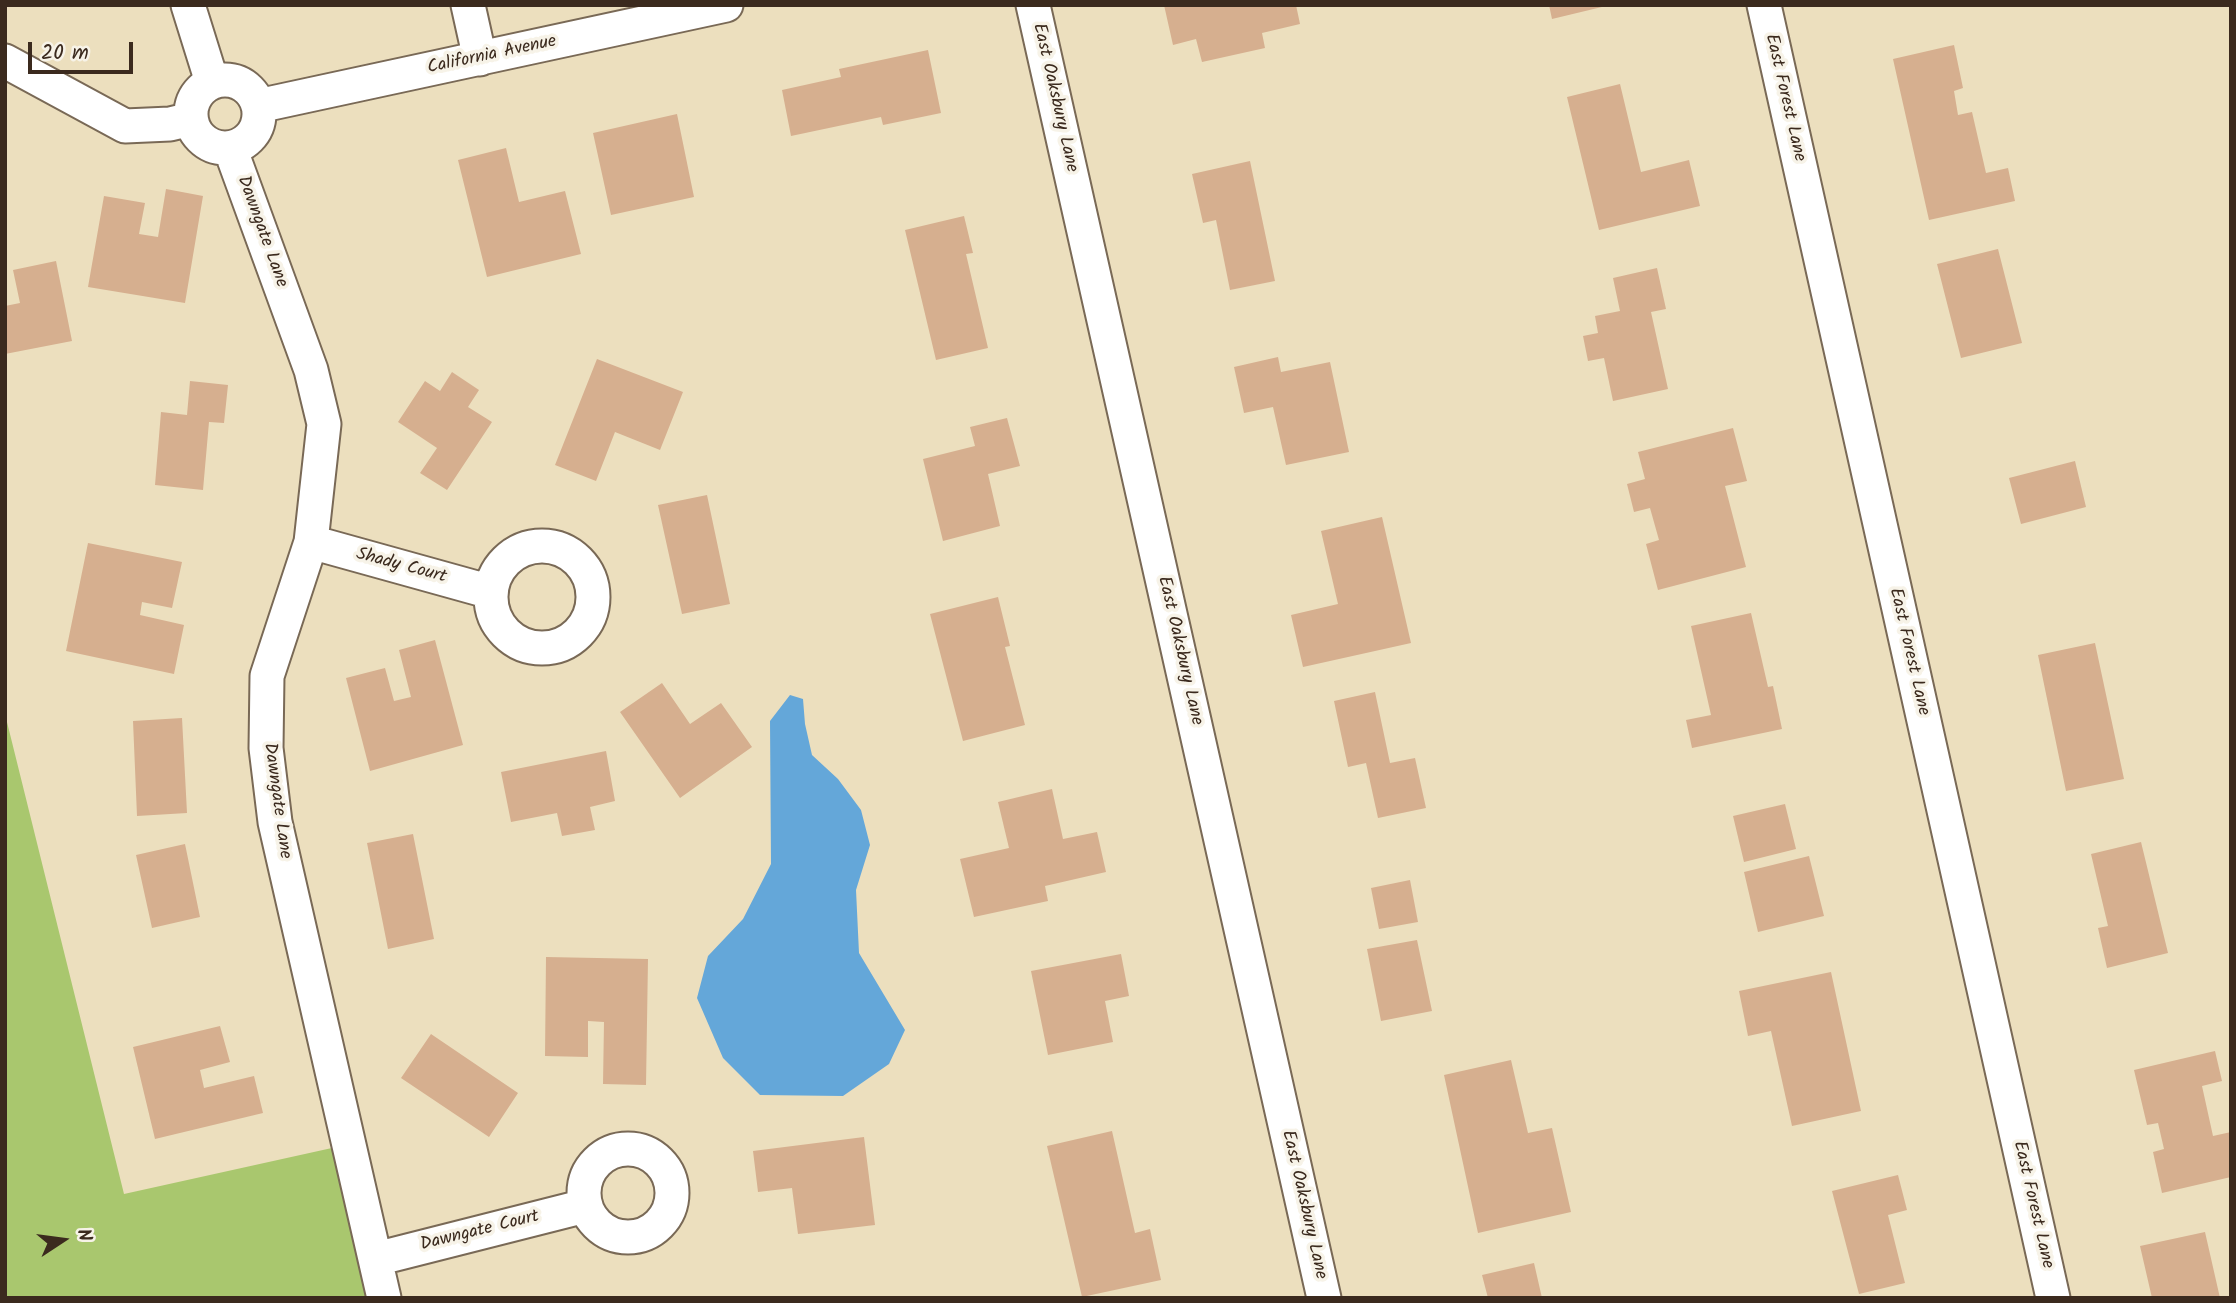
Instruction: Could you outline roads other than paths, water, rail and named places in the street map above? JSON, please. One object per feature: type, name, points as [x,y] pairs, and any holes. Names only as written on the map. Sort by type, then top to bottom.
[{"type":"street","points":[[188,5],[212,82]]},
{"type":"street","points":[[468,5],[480,59]]},
{"type":"street","name":"California Avenue","points":[[258,106],[726,5]]},
{"type":"street","name":"East Oaksbury Lane","points":[[1033,5],[1324,1298]]},
{"type":"street","name":"East Forest Lane","points":[[1764,5],[2053,1298]]},
{"type":"street","points":[[5,61],[125,126],[170,124],[191,119]]},
{"type":"street","points":[[222,79],[234,80],[243,85],[253,93],[258,106],[259,116],[253,133],[245,142],[230,148],[212,146],[202,140],[191,119],[193,102],[198,92],[212,82],[222,79]]},
{"type":"street","name":"Dawngate Lane","points":[[230,148],[311,370],[324,424],[311,542],[267,677],[266,748],[275,822],[384,1298]]},
{"type":"street","name":"Shady Court","points":[[311,542],[491,592]]},
{"type":"street","name":"Dawngate Court","points":[[376,1259],[585,1206]]},
{"type":"water","points":[[790,695],[803,699],[812,755],[838,779],[861,810],[870,845],[856,890],[859,953],[905,1030],[889,1064],[843,1096],[760,1095],[723,1058],[697,998],[708,956],[743,919],[771,864],[770,721]]}]
